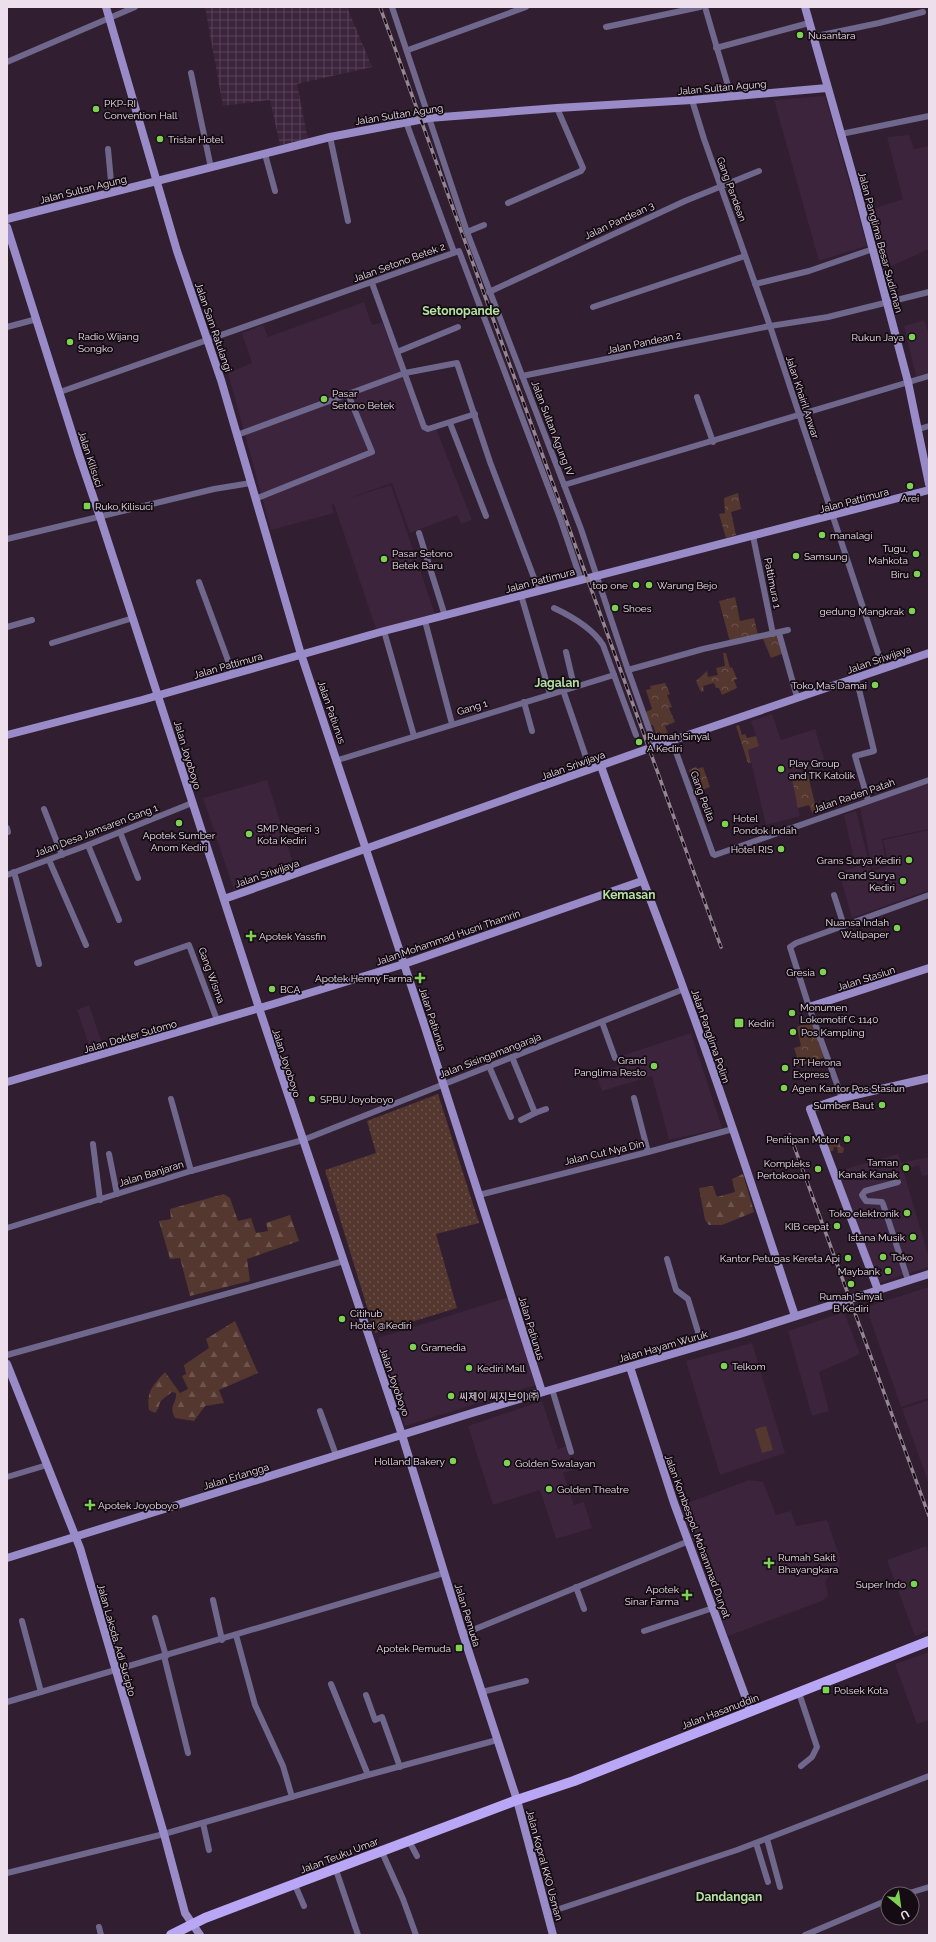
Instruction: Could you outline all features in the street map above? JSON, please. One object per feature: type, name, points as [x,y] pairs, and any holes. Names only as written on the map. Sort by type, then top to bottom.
[{"type":"main road","name":"Jalan Hasanuddin","points":[[517,1800],[574,1780],[751,1712],[929,1641]]},
{"type":"main road","name":"Jalan Teuku Umar","points":[[172,1935],[205,1918],[336,1870],[409,1840],[517,1800]]},
{"type":"street","name":"Jalan Sam Ratulangi","points":[[106,7],[178,251],[209,340],[302,654]]},
{"type":"street","points":[[7,62],[135,7]]},
{"type":"street","name":"Jalan Sultan Agung IV","points":[[392,7],[408,50],[467,232],[597,575],[655,746]]},
{"type":"street","points":[[408,50],[526,7]]},
{"type":"street","points":[[606,27],[700,7]]},
{"type":"street","points":[[705,7],[731,96]]},
{"type":"street","name":"Jalan Panglima Besar Sudirman","points":[[805,7],[812,37],[842,134],[908,382],[919,429],[929,484]]},
{"type":"street","points":[[812,37],[879,24],[923,12]]},
{"type":"street","points":[[716,48],[809,23]]},
{"type":"street","points":[[191,73],[211,168]]},
{"type":"street","name":"Jalan Sultan Agung","points":[[7,219],[330,137],[429,118],[557,108],[692,100],[828,88]]},
{"type":"street","name":"Gang Pandean","points":[[692,100],[754,284]]},
{"type":"street","points":[[508,203],[581,171],[583,168],[557,108]]},
{"type":"street","points":[[842,134],[929,116]]},
{"type":"street","points":[[410,122],[454,252]]},
{"type":"street","points":[[330,137],[348,221]]},
{"type":"street","points":[[108,149],[112,192]]},
{"type":"street","points":[[265,154],[274,191]]},
{"type":"street","name":"Jalan Pandean 3","points":[[490,292],[720,186],[759,171]]},
{"type":"street","points":[[467,232],[484,225]]},
{"type":"street","name":"Jalan Kilisuci","points":[[7,227],[79,456],[159,696]]},
{"type":"street","points":[[754,284],[809,271],[873,249]]},
{"type":"street","name":"Jalan Setono Betek 2","points":[[60,392],[459,251],[560,518],[581,580]]},
{"type":"street","points":[[593,306],[745,256]]},
{"type":"street","points":[[372,282],[424,427],[428,429],[475,414]]},
{"type":"street","name":"Jalan Khairil Anwar","points":[[754,284],[770,326],[798,416],[833,516],[883,668]]},
{"type":"street","name":"Jalan Pandean 2","points":[[522,376],[770,326],[828,317],[929,292]]},
{"type":"street","points":[[7,327],[37,319]]},
{"type":"street","points":[[397,352],[458,327]]},
{"type":"street","points":[[237,435],[405,373],[458,363],[490,462],[539,591]]},
{"type":"street","points":[[564,485],[713,442],[929,376]]},
{"type":"street","points":[[255,499],[372,452],[348,394]]},
{"type":"street","points":[[697,397],[713,442]]},
{"type":"street","points":[[450,423],[486,516]]},
{"type":"street","points":[[919,429],[929,426]]},
{"type":"street","points":[[7,539],[214,489],[251,483]]},
{"type":"street","name":"Jalan Pattimura","points":[[7,735],[159,696],[302,654],[521,595],[833,516],[929,490]]},
{"type":"street","points":[[419,534],[445,616]]},
{"type":"street","name":"Pattimura 1","points":[[754,536],[776,633],[797,697]]},
{"type":"street","points":[[199,582],[233,674]]},
{"type":"street","points":[[521,595],[550,694]]},
{"type":"street","points":[[554,608],[567,614],[598,638],[614,674],[636,736]]},
{"type":"street","points":[[52,644],[133,618]]},
{"type":"street","points":[[7,627],[32,620]]},
{"type":"street","points":[[425,621],[452,724]]},
{"type":"street","points":[[628,670],[703,649],[788,630]]},
{"type":"street","points":[[384,632],[414,736]]},
{"type":"street","points":[[566,652],[574,686]]},
{"type":"street","name":"Jalan Sriwijaya","points":[[224,899],[655,746],[929,653]]},
{"type":"street","name":"Jalan Patiunus","points":[[302,654],[367,848],[542,1392]]},
{"type":"street","name":"Gang 1","points":[[338,760],[614,674]]},
{"type":"street","points":[[856,677],[874,751],[855,756],[868,800]]},
{"type":"street","points":[[563,690],[590,769]]},
{"type":"street","name":"Jalan Joyoboyo","points":[[159,696],[192,803],[302,1140],[402,1435]]},
{"type":"street","points":[[524,702],[532,731]]},
{"type":"street","name":"Gang Pelita","points":[[672,741],[713,854],[718,855]]},
{"type":"street","name":"Jalan Panglima Polim","points":[[601,766],[642,881],[684,989],[733,1129],[795,1316]]},
{"type":"street","name":"Jalan Raden Patah","points":[[718,855],[868,800],[929,780]]},
{"type":"street","name":"Jalan Desa Jamsaren Gang 1","points":[[7,875],[88,845],[192,803]]},
{"type":"street","points":[[44,808],[62,855]]},
{"type":"street","points":[[120,832],[138,878]]},
{"type":"street","points":[[88,845],[119,920]]},
{"type":"street","points":[[49,860],[86,945]]},
{"type":"street","points":[[14,872],[39,964]]},
{"type":"street","name":"Jalan Mohammad Husni Thamrin","points":[[259,1008],[404,964],[642,881]]},
{"type":"street","points":[[834,894],[844,926]]},
{"type":"street","points":[[842,1098],[809,1008],[790,947],[793,944],[929,895]]},
{"type":"street","name":"Gang Wisma","points":[[137,963],[189,945],[217,1020]]},
{"type":"street","name":"Jalan Stasiun","points":[[809,1008],[929,968]]},
{"type":"street","name":"Jalan Sisingamangaraja","points":[[302,1140],[684,989]]},
{"type":"street","name":"Jalan Dokter Sutomo","points":[[7,1082],[259,1008]]},
{"type":"street","points":[[602,1022],[615,1058]]},
{"type":"street","points":[[512,1057],[535,1113]]},
{"type":"street","points":[[489,1066],[511,1117]]},
{"type":"street","points":[[878,1290],[810,1109],[842,1098],[929,1078]]},
{"type":"street","points":[[634,1098],[648,1152]]},
{"type":"street","points":[[171,1099],[191,1171]]},
{"type":"street","points":[[521,1120],[546,1109]]},
{"type":"street","name":"Jalan Cut Nya Din","points":[[479,1195],[733,1129]]},
{"type":"street","name":"Jalan Banjaran","points":[[7,1228],[191,1171],[302,1140]]},
{"type":"street","points":[[93,1144],[100,1200]]},
{"type":"street","points":[[109,1154],[117,1194]]},
{"type":"street","points":[[898,1182],[865,1191],[862,1195],[866,1201],[882,1202],[908,1280]]},
{"type":"street","points":[[667,1259],[676,1290],[688,1299],[702,1345]]},
{"type":"street","points":[[7,1355],[344,1261]]},
{"type":"street","name":"Jalan Hayam Wuruk","points":[[402,1435],[552,1389],[630,1367],[929,1274]]},
{"type":"street","name":"Jalan Laksda. Adi Sucipto","points":[[7,1364],[76,1537],[164,1834],[185,1913],[194,1924],[200,1935]]},
{"type":"street","name":"Jalan Kombespol. Mohammad Duryat","points":[[630,1367],[674,1503],[751,1712]]},
{"type":"street","points":[[552,1389],[571,1452]]},
{"type":"street","points":[[320,1410],[336,1455]]},
{"type":"street","name":"Jalan Erlangga","points":[[7,1558],[402,1435]]},
{"type":"street","name":"Jalan Pemuda","points":[[402,1435],[463,1634],[517,1800]]},
{"type":"street","points":[[7,1477],[47,1465]]},
{"type":"street","points":[[463,1634],[689,1541]]},
{"type":"street","points":[[7,1702],[222,1640],[444,1573]]},
{"type":"street","points":[[576,1587],[584,1609]]},
{"type":"street","points":[[213,1600],[222,1640]]},
{"type":"street","points":[[644,1631],[713,1608]]},
{"type":"street","points":[[156,1618],[188,1753]]},
{"type":"street","points":[[22,1620],[41,1692]]},
{"type":"street","points":[[236,1635],[255,1705],[283,1766],[292,1797]]},
{"type":"street","points":[[482,1692],[526,1681]]},
{"type":"street","points":[[331,1684],[368,1775]]},
{"type":"street","points":[[799,1693],[817,1747],[812,1757],[801,1766]]},
{"type":"street","points":[[366,1695],[375,1720],[382,1718],[400,1766]]},
{"type":"street","points":[[7,1873],[164,1834],[368,1775],[497,1740]]},
{"type":"street","points":[[548,1913],[756,1844],[929,1776]]},
{"type":"street","name":"Jalan Kopral KKO Usman","points":[[517,1800],[553,1935]]},
{"type":"street","points":[[203,1822],[209,1850]]},
{"type":"street","points":[[767,1839],[780,1888]]},
{"type":"street","points":[[409,1840],[417,1856]]},
{"type":"street","points":[[756,1844],[768,1882]]},
{"type":"street","points":[[382,1852],[403,1899],[416,1935]]},
{"type":"street","points":[[336,1870],[358,1935]]},
{"type":"street","points":[[295,1885],[304,1906]]},
{"type":"street","points":[[805,1935],[880,1903]]},
{"type":"street","points":[[99,1927],[101,1935]]},
{"type":"shaded area","points":[[205,7],[347,7],[372,67],[297,84],[308,140],[280,145],[270,100],[223,106]]},
{"type":"shaded area","points":[[825,96],[867,246],[819,261],[774,100]]},
{"type":"shaded area","points":[[909,135],[914,149],[929,146],[929,249],[889,267],[873,209],[903,199],[887,137]]},
{"type":"shaded area","name":"Pasar Setono Betek","points":[[364,302],[372,325],[382,322],[424,430],[435,426],[472,520],[461,524],[457,515],[410,533],[392,483],[346,499],[391,485],[435,614],[376,629],[334,504],[331,505],[334,513],[271,530],[228,373],[252,363],[242,333],[263,325],[268,337]]},
{"type":"shaded area","points":[[924,320],[929,335],[929,373],[916,376],[904,326]]},
{"type":"shaded area","name":"Play Group and TK Katolik","points":[[772,714],[781,740],[815,729],[826,765],[791,774],[800,816],[766,825],[748,749],[759,746],[751,721]]},
{"type":"shaded area","name":"SMP Negeri 3 Kota Kediri","points":[[267,780],[295,869],[234,890],[203,798]]},
{"type":"shaded area","points":[[929,783],[929,829],[882,839],[886,865],[872,868],[860,807]]},
{"type":"shaded area","points":[[856,811],[871,871],[889,866],[883,840],[929,830],[929,890],[852,918],[839,872],[856,867],[844,815]]},
{"type":"shaded area","points":[[89,1005],[103,1046],[91,1051],[77,1010]]},
{"type":"shaded area","points":[[691,1033],[722,1128],[669,1140],[652,1076],[602,1091],[596,1074],[626,1064],[624,1055]]},
{"type":"shaded area","points":[[898,1154],[901,1163],[929,1157],[929,1175],[922,1176],[919,1165],[903,1170],[929,1258],[929,1267],[878,1283],[838,1171]]},
{"type":"shaded area","points":[[929,1287],[929,1398],[901,1407],[866,1307]]},
{"type":"shaded area","name":"Kediri Mall","points":[[509,1297],[536,1385],[405,1426],[378,1338]]},
{"type":"shaded area","points":[[844,1312],[860,1354],[819,1372],[829,1411],[812,1416],[788,1331]]},
{"type":"shaded area","points":[[752,1343],[785,1453],[720,1475],[686,1361]]},
{"type":"shaded area","points":[[929,1400],[929,1484],[902,1409]]},
{"type":"shaded area","points":[[542,1401],[558,1449],[567,1446],[575,1469],[563,1473],[574,1505],[584,1502],[592,1528],[556,1539],[540,1490],[493,1505],[468,1426]]},
{"type":"shaded area","name":"Rumah Sakit Bhayangkara","points":[[749,1480],[763,1482],[776,1515],[791,1511],[796,1526],[827,1520],[840,1558],[839,1568],[829,1576],[825,1582],[828,1594],[822,1601],[728,1636],[677,1507]]},
{"type":"shaded area","name":"Super Indo","points":[[926,1546],[929,1554],[929,1630],[915,1636],[887,1560]]},
{"type":"shaded area","points":[[929,1652],[929,1720],[917,1724],[895,1664]]},
{"type":"green space","points":[[738,493],[741,509],[731,512],[736,535],[726,538],[719,514],[725,513],[724,498]]},
{"type":"green space","points":[[735,597],[740,621],[754,618],[758,635],[730,642],[719,601]]},
{"type":"green space","points":[[779,634],[784,653],[771,658],[763,639]]},
{"type":"green space","points":[[723,653],[726,653],[730,668],[732,667],[737,679],[734,680],[737,688],[722,695],[719,688],[716,688],[714,683],[703,686],[704,691],[701,692],[696,681],[707,671],[708,677],[718,675],[716,668],[725,666]]},
{"type":"green space","points":[[665,683],[670,694],[667,695],[672,707],[669,708],[675,722],[665,726],[670,739],[663,742],[660,732],[656,733],[653,725],[649,726],[644,713],[652,709],[646,690],[651,689],[650,686]]},
{"type":"green space","points":[[739,725],[742,735],[745,734],[747,738],[756,736],[759,746],[748,750],[751,763],[748,763],[736,726]]},
{"type":"green space","points":[[696,767],[697,769],[703,767],[710,787],[696,793],[689,770]]},
{"type":"green space","points":[[807,771],[817,812],[812,813],[809,805],[798,808],[791,775]]},
{"type":"green space","points":[[814,1019],[828,1056],[800,1066],[794,1048],[801,1046],[797,1027]]},
{"type":"green space","points":[[438,1094],[479,1223],[436,1234],[457,1308],[375,1333],[325,1170],[376,1153],[367,1121]]},
{"type":"green space","points":[[836,1140],[839,1141],[840,1146],[844,1148],[843,1153],[838,1153],[837,1147],[834,1147],[833,1151],[829,1151],[827,1146]]},
{"type":"green space","points":[[743,1174],[754,1212],[722,1225],[709,1225],[705,1220],[699,1188],[713,1186],[717,1197],[735,1192],[732,1179]]},
{"type":"green space","points":[[224,1194],[230,1198],[238,1221],[251,1218],[256,1233],[268,1231],[266,1223],[290,1215],[299,1241],[247,1259],[250,1281],[190,1296],[180,1258],[170,1259],[159,1221],[171,1219],[170,1209]]},
{"type":"green space","points":[[235,1321],[258,1373],[219,1390],[224,1403],[205,1406],[194,1421],[175,1418],[172,1410],[176,1393],[172,1392],[161,1401],[155,1413],[149,1410],[148,1404],[151,1389],[165,1372],[180,1393],[188,1389],[182,1376],[186,1374],[184,1365],[209,1348],[206,1339]]},
{"type":"green space","points":[[766,1426],[773,1450],[762,1453],[755,1429]]},
{"type":"railway","points":[[380,7],[721,947]]},
{"type":"railway","points":[[790,1135],[929,1516]]},
{"type":"place","name":"Nusantara","points":[[800,35]]},
{"type":"place","name":"PKP-RI Convention Hall","points":[[96,109]]},
{"type":"place","name":"Tristar Hotel","points":[[160,139]]},
{"type":"place","name":"Rukun Jaya","points":[[912,337]]},
{"type":"place","name":"Radio Wijang Songko","points":[[70,342]]},
{"type":"place","name":"Pasar Setono Betek","points":[[324,399]]},
{"type":"place","name":"Arei","points":[[910,486]]},
{"type":"place","name":"Ruko Kilisuci","points":[[87,506]]},
{"type":"place","name":"manalagi","points":[[822,535]]},
{"type":"place","name":"Tugu, Mahkota","points":[[916,554]]},
{"type":"place","name":"Samsung","points":[[796,556]]},
{"type":"place","name":"Pasar Setono Betek Baru","points":[[384,559]]},
{"type":"place","name":"Biru","points":[[917,574]]},
{"type":"place","name":"top one","points":[[636,585]]},
{"type":"place","name":"Warung Bejo","points":[[649,585]]},
{"type":"place","name":"Shoes","points":[[615,608]]},
{"type":"place","name":"gedung Mangkrak","points":[[912,611]]},
{"type":"place","name":"Toko Mas Damai","points":[[875,685]]},
{"type":"place","name":"Rumah Sinyal A Kediri","points":[[639,742]]},
{"type":"place","name":"Play Group and TK Katolik","points":[[781,769]]},
{"type":"place","name":"Apotek Sumber Anom Kediri","points":[[179,823]]},
{"type":"place","name":"Hotel Pondok Indah","points":[[725,824]]},
{"type":"place","name":"SMP Negeri 3 Kota Kediri","points":[[249,834]]},
{"type":"place","name":"Hotel RIS","points":[[781,849]]},
{"type":"place","name":"Grans Surya Kediri","points":[[909,860]]},
{"type":"place","name":"Grand Surya Kediri","points":[[903,881]]},
{"type":"place","name":"Nuansa Indah Wallpaper","points":[[897,928]]},
{"type":"place","name":"Apotek Yassfin","points":[[251,936]]},
{"type":"place","name":"Gresia","points":[[823,972]]},
{"type":"place","name":"Apotek Henny Farma","points":[[420,978]]},
{"type":"place","name":"BCA","points":[[272,989]]},
{"type":"place","name":"Monumen Lokomotif C 1140","points":[[792,1013]]},
{"type":"place","name":"Kediri","points":[[739,1023]]},
{"type":"place","name":"Pos Kampling","points":[[793,1032]]},
{"type":"place","name":"Grand Panglima Resto","points":[[654,1066]]},
{"type":"place","name":"PT Herona Express","points":[[785,1068]]},
{"type":"place","name":"Agen Kantor Pos Stasiun","points":[[784,1088]]},
{"type":"place","name":"SPBU Joyoboyo","points":[[312,1099]]},
{"type":"place","name":"Sumber Baut","points":[[882,1105]]},
{"type":"place","name":"Penitipan Motor","points":[[847,1139]]},
{"type":"place","name":"Taman Kanak Kanak","points":[[906,1168]]},
{"type":"place","name":"Kompleks Pertokooan","points":[[818,1169]]},
{"type":"place","name":"Toko elektronik","points":[[907,1213]]},
{"type":"place","name":"KIB cepat","points":[[837,1226]]},
{"type":"place","name":"Istana Musik","points":[[913,1237]]},
{"type":"place","name":"Toko","points":[[883,1257]]},
{"type":"place","name":"Kantor Petugas Kereta Api","points":[[848,1258]]},
{"type":"place","name":"Maybank","points":[[888,1271]]},
{"type":"place","name":"Rumah Sinyal B Kediri","points":[[851,1284]]},
{"type":"place","name":"Citihub Hotel @Kediri","points":[[342,1319]]},
{"type":"place","name":"Gramedia","points":[[413,1347]]},
{"type":"place","name":"Telkom","points":[[724,1366]]},
{"type":"place","name":"Kediri Mall","points":[[469,1368]]},
{"type":"place","name":"씨제이 씨지브이)㈜","points":[[451,1396]]},
{"type":"place","name":"Holland Bakery","points":[[453,1461]]},
{"type":"place","name":"Golden Swalayan","points":[[507,1463]]},
{"type":"place","name":"Golden Theatre","points":[[549,1489]]},
{"type":"place","name":"Apotek Joyoboyo","points":[[90,1505]]},
{"type":"place","name":"Rumah Sakit Bhayangkara","points":[[769,1563]]},
{"type":"place","name":"Super Indo","points":[[914,1584]]},
{"type":"place","name":"Apotek Sinar Farma","points":[[687,1595]]},
{"type":"place","name":"Apotek Pemuda","points":[[459,1648]]},
{"type":"place","name":"Polsek Kota","points":[[826,1690]]},
{"type":"district","name":"Setonopande","points":[[461,311]]},
{"type":"district","name":"Jagalan","points":[[557,683]]},
{"type":"district","name":"Kemasan","points":[[629,895]]},
{"type":"district","name":"Dandangan","points":[[729,1897]]}]
